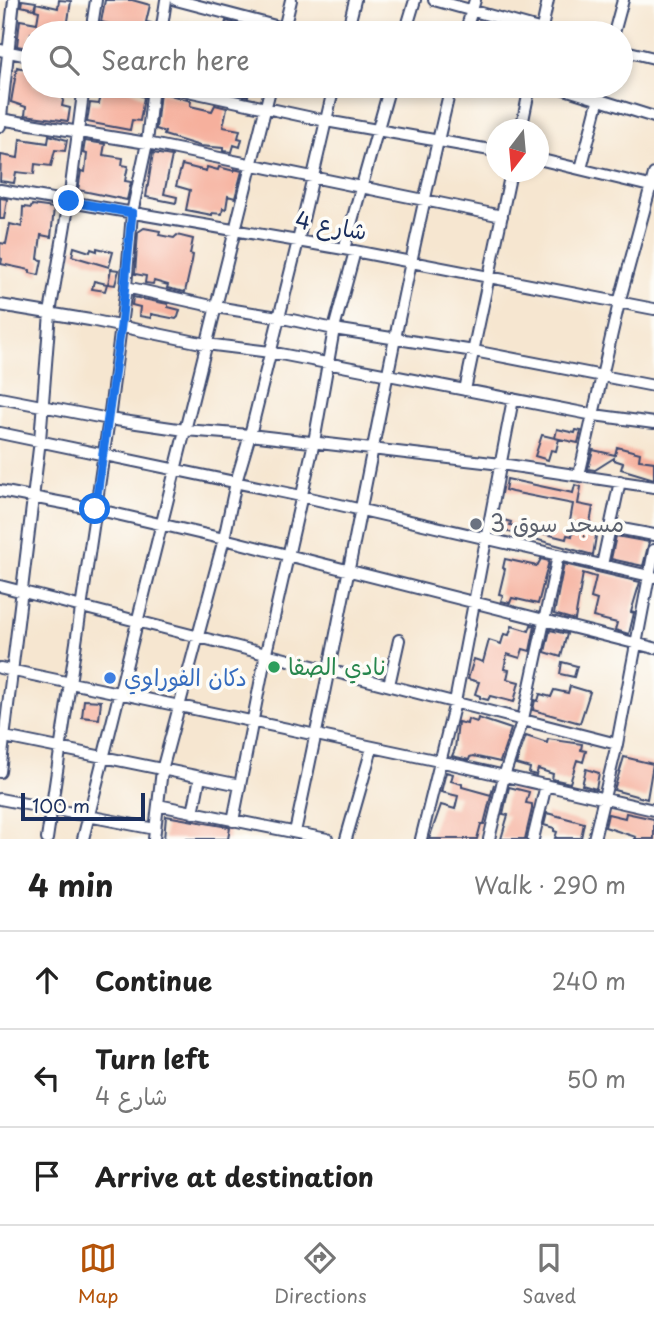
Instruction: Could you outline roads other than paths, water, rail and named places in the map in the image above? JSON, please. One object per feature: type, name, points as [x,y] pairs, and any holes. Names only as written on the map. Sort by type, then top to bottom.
[{"type":"street","points":[[0,126],[4,51],[14,0]]},
{"type":"street","points":[[93,21],[96,0]]},
{"type":"street","points":[[163,21],[166,0]]},
{"type":"street","points":[[176,0],[249,21]]},
{"type":"street","points":[[286,21],[291,0]]},
{"type":"street","points":[[350,21],[355,0]]},
{"type":"street","points":[[409,21],[415,0]]},
{"type":"street","points":[[434,0],[473,5],[516,21]]},
{"type":"street","points":[[546,21],[548,0]]},
{"type":"street","points":[[617,21],[623,0]]},
{"type":"street","points":[[633,53],[654,58]]},
{"type":"street","points":[[0,772],[6,670],[22,592],[40,440],[50,313],[82,98]]},
{"type":"street","points":[[47,839],[109,419],[126,286],[132,213],[147,143],[152,98]]},
{"type":"street","points":[[217,98],[326,121],[486,149]]},
{"type":"street","points":[[83,839],[268,98]]},
{"type":"street","points":[[0,799],[155,834],[162,770],[224,539],[331,98]]},
{"type":"street","points":[[233,821],[314,442],[361,187],[387,98]]},
{"type":"street","points":[[295,832],[350,571],[394,338],[447,98]]},
{"type":"street","points":[[523,119],[528,98]]},
{"type":"street","points":[[596,98],[654,117]]},
{"type":"street","points":[[581,169],[599,99]]},
{"type":"street","points":[[0,119],[147,143],[502,216]]},
{"type":"street","points":[[549,162],[652,187]]},
{"type":"street","points":[[579,475],[618,303],[654,174]]},
{"type":"street","points":[[465,390],[510,182]]},
{"type":"street","name":"شارع 4","points":[[0,190],[411,261],[654,309]]},
{"type":"street","points":[[126,286],[216,307],[474,351],[654,386]]},
{"type":"street","points":[[0,305],[206,344],[270,352],[594,415],[654,423]]},
{"type":"street","points":[[0,398],[109,419],[185,430],[501,464],[654,487]]},
{"type":"street","points":[[421,839],[455,702],[513,399]]},
{"type":"street","points":[[0,433],[301,496],[652,576]]},
{"type":"street","points":[[602,565],[620,481]]},
{"type":"street","points":[[0,491],[95,509],[224,539],[654,648]]},
{"type":"street","points":[[611,527],[654,535]]},
{"type":"street","points":[[594,839],[652,576],[654,550]]},
{"type":"street","points":[[489,839],[504,776],[523,719],[558,556]]},
{"type":"street","points":[[0,586],[617,744]]},
{"type":"street","points":[[389,685],[399,640]]},
{"type":"street","points":[[6,670],[120,692],[654,810]]},
{"type":"street","points":[[2,736],[240,785]]},
{"type":"street","points":[[346,839],[372,748]]},
{"type":"street","points":[[193,813],[200,777]]},
{"type":"street","points":[[533,839],[546,785]]},
{"type":"street","points":[[158,805],[320,838]]},
{"type":"place","name":"مسجد سوق 3","points":[[476,524]]},
{"type":"place","name":"نادي الصفا","points":[[274,667]]},
{"type":"place","name":"دكان الفوراوي","points":[[110,678]]}]
